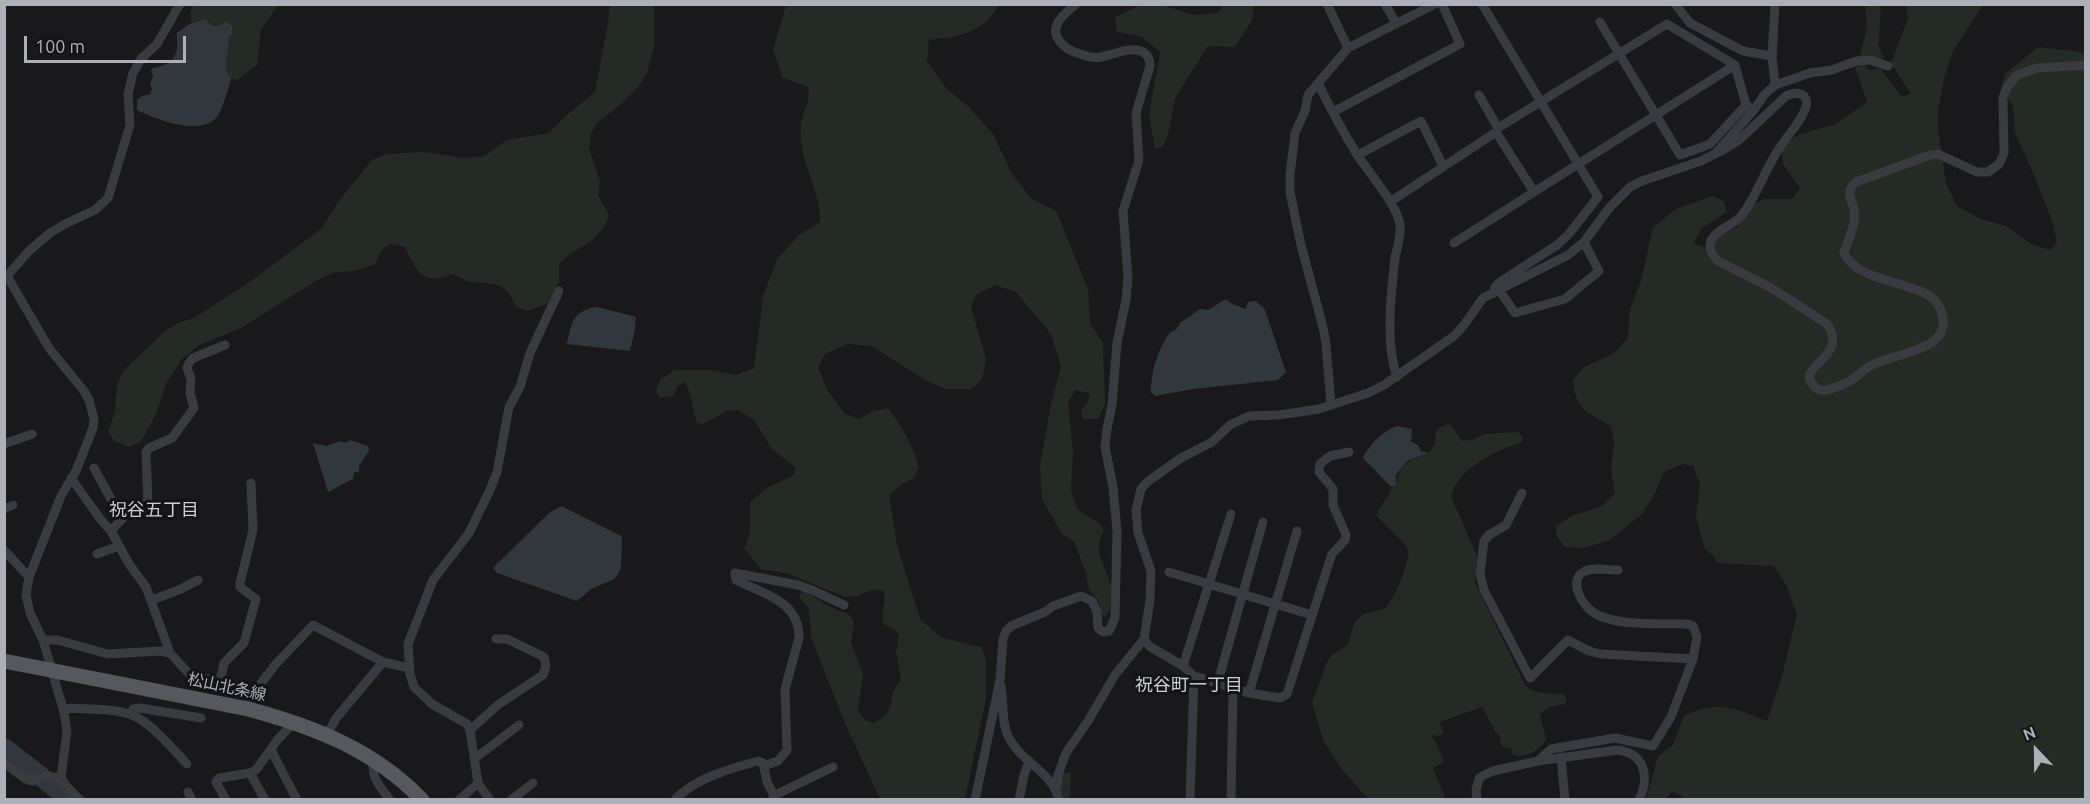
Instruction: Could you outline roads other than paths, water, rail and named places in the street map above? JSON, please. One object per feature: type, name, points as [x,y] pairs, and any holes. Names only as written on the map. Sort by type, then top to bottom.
[{"type":"main road","name":"松山北条線","points":[[4,661],[53,672],[250,702],[327,734],[374,760],[422,800]]},
{"type":"street","points":[[76,798],[61,778],[67,731],[63,708],[44,640],[27,604],[26,595],[29,577],[61,495],[93,428],[92,410],[84,392],[35,327],[6,276],[29,251],[50,234],[64,224],[95,210],[108,198],[130,125],[128,94],[133,73],[141,59],[157,44],[180,4]]},
{"type":"street","points":[[975,800],[1000,680],[1003,639],[1011,626],[1080,596],[1092,601],[1098,628],[1102,632],[1109,631],[1115,618],[1117,531],[1106,447],[1107,429],[1112,405],[1117,343],[1128,278],[1123,211],[1139,160],[1136,113],[1150,59],[1145,53],[1137,50],[1099,58],[1068,50],[1056,36],[1056,26],[1063,14],[1076,4]]},
{"type":"street","points":[[1327,4],[1348,48]]},
{"type":"street","points":[[1385,4],[1396,23]]},
{"type":"street","points":[[1331,405],[1323,327],[1300,245],[1290,192],[1295,133],[1305,111],[1308,95],[1348,48],[1435,4]]},
{"type":"street","points":[[1333,112],[1460,44],[1442,4]]},
{"type":"street","points":[[1482,4],[1598,197],[1568,235],[1538,259],[1500,282],[1495,287],[1496,292],[1515,313],[1565,299],[1599,271],[1584,242]]},
{"type":"street","points":[[1675,4],[1690,23],[1732,46],[1743,51],[1772,56]]},
{"type":"street","points":[[1775,4],[1772,56],[1775,85]]},
{"type":"street","points":[[1600,22],[1680,155],[1710,144],[1775,85],[1810,73],[1832,70],[1856,61],[1870,60],[1888,66]]},
{"type":"street","points":[[1390,202],[1541,101],[1667,24],[1735,65],[1750,108]]},
{"type":"street","points":[[1454,243],[1735,65]]},
{"type":"street","points":[[1059,800],[1058,775],[1066,753],[1115,675],[1144,639],[1151,572],[1136,523],[1137,499],[1140,489],[1180,458],[1212,442],[1230,425],[1249,416],[1312,410],[1331,405],[1368,393],[1397,377],[1454,336],[1483,298],[1568,255],[1584,242],[1610,207],[1630,187],[1642,180],[1701,161],[1732,146],[1786,96],[1793,93],[1801,93],[1806,98],[1807,104],[1800,120],[1774,154],[1748,207],[1731,226],[1714,235],[1710,249],[1718,261],[1773,289],[1827,324],[1833,333],[1834,341],[1830,351],[1814,366],[1810,376],[1812,385],[1819,390],[1828,390],[1852,381],[1876,363],[1932,343],[1939,337],[1943,315],[1939,304],[1929,296],[1871,275],[1854,267],[1848,261],[1844,253],[1854,222],[1850,188],[1856,182],[1938,154],[1977,172],[1989,172],[1999,164],[2004,153],[2003,98],[2007,87],[2017,75],[2037,68],[2085,65]]},
{"type":"street","points":[[1318,83],[1358,155],[1390,202],[1399,222],[1390,319],[1397,377]]},
{"type":"street","points":[[1479,95],[1534,192]]},
{"type":"street","points":[[1715,154],[1750,108]]},
{"type":"street","points":[[1358,155],[1421,121],[1443,166]]},
{"type":"street","points":[[490,800],[478,783],[471,730],[467,724],[432,704],[414,687],[409,668],[408,644],[437,573],[464,541],[490,490],[497,472],[509,407],[520,387],[530,353],[559,291]]},
{"type":"street","points":[[111,531],[131,509],[148,502],[146,452],[149,448],[172,438],[194,408],[187,368],[189,363],[193,358],[225,345]]},
{"type":"street","points":[[4,444],[32,435]]},
{"type":"street","points":[[1144,639],[1149,646],[1183,666],[1194,676],[1249,693],[1280,698],[1287,694],[1332,554],[1345,540],[1346,535],[1333,505],[1333,489],[1319,472],[1320,464],[1330,456],[1349,452]]},
{"type":"street","points":[[94,468],[122,519]]},
{"type":"street","points":[[71,478],[111,531],[129,564],[146,587],[170,653],[191,676],[200,679],[221,678],[250,702],[274,665],[313,625],[383,662],[409,668]]},
{"type":"street","points":[[221,678],[224,663],[244,643],[256,599],[240,587],[253,530],[251,483]]},
{"type":"street","points":[[1522,493],[1506,525],[1484,541],[1480,574],[1484,590],[1530,678],[1568,640],[1589,651],[1601,654],[1693,659]]},
{"type":"street","points":[[1183,666],[1231,514]]},
{"type":"street","points":[[1217,684],[1263,522]]},
{"type":"street","points":[[1249,693],[1297,531]]},
{"type":"street","points":[[97,554],[119,546]]},
{"type":"street","points":[[4,550],[29,577]]},
{"type":"street","points":[[1538,761],[1551,749],[1615,738],[1653,746],[1671,717],[1693,659],[1697,637],[1693,626],[1688,624],[1616,621],[1594,613],[1585,605],[1577,589],[1576,581],[1579,575],[1592,569],[1618,570]]},
{"type":"street","points":[[1169,572],[1312,615]]},
{"type":"street","points":[[764,766],[778,761],[787,750],[785,689],[800,631],[788,607],[736,580],[735,573],[798,585],[844,605]]},
{"type":"street","points":[[152,600],[198,580]]},
{"type":"street","points":[[471,730],[498,704],[543,675],[546,666],[544,657],[507,639],[496,639]]},
{"type":"street","points":[[44,640],[57,640],[108,654],[160,651],[170,653]]},
{"type":"street","points":[[327,734],[337,717],[383,662]]},
{"type":"street","points":[[1191,800],[1194,676]]},
{"type":"street","points":[[1000,680],[1005,729],[1010,740],[1029,762],[1057,787]]},
{"type":"street","points":[[1231,800],[1233,689]]},
{"type":"street","points":[[63,708],[101,710],[131,715],[162,738],[187,764]]},
{"type":"street","points":[[131,715],[134,709],[140,708],[201,717]]},
{"type":"street","points":[[226,800],[216,782],[219,778],[256,770],[278,739],[295,722]]},
{"type":"street","points":[[474,759],[519,725]]},
{"type":"street","points":[[271,750],[297,800]]},
{"type":"street","points":[[1477,800],[1476,789],[1480,777],[1493,771],[1538,761],[1617,750],[1633,754],[1639,760],[1646,780],[1639,800]]},
{"type":"street","points":[[1561,758],[1565,800]]},
{"type":"street","points":[[374,760],[372,769],[375,780],[390,800]]},
{"type":"street","points":[[675,800],[689,787],[701,781],[758,761],[762,761],[767,782],[775,798],[833,767]]},
{"type":"street","points":[[1019,800],[1029,762]]},
{"type":"street","points":[[4,763],[32,781],[44,776],[61,778]]},
{"type":"street","points":[[250,773],[265,800]]},
{"type":"street","points":[[459,800],[478,783]]},
{"type":"street","points":[[511,800],[533,783]]},
{"type":"waterway","points":[[4,748],[71,800]]},
{"type":"district","name":"祝谷五丁目","points":[[154,510]]},
{"type":"district","name":"祝谷町一丁目","points":[[1189,685]]}]
